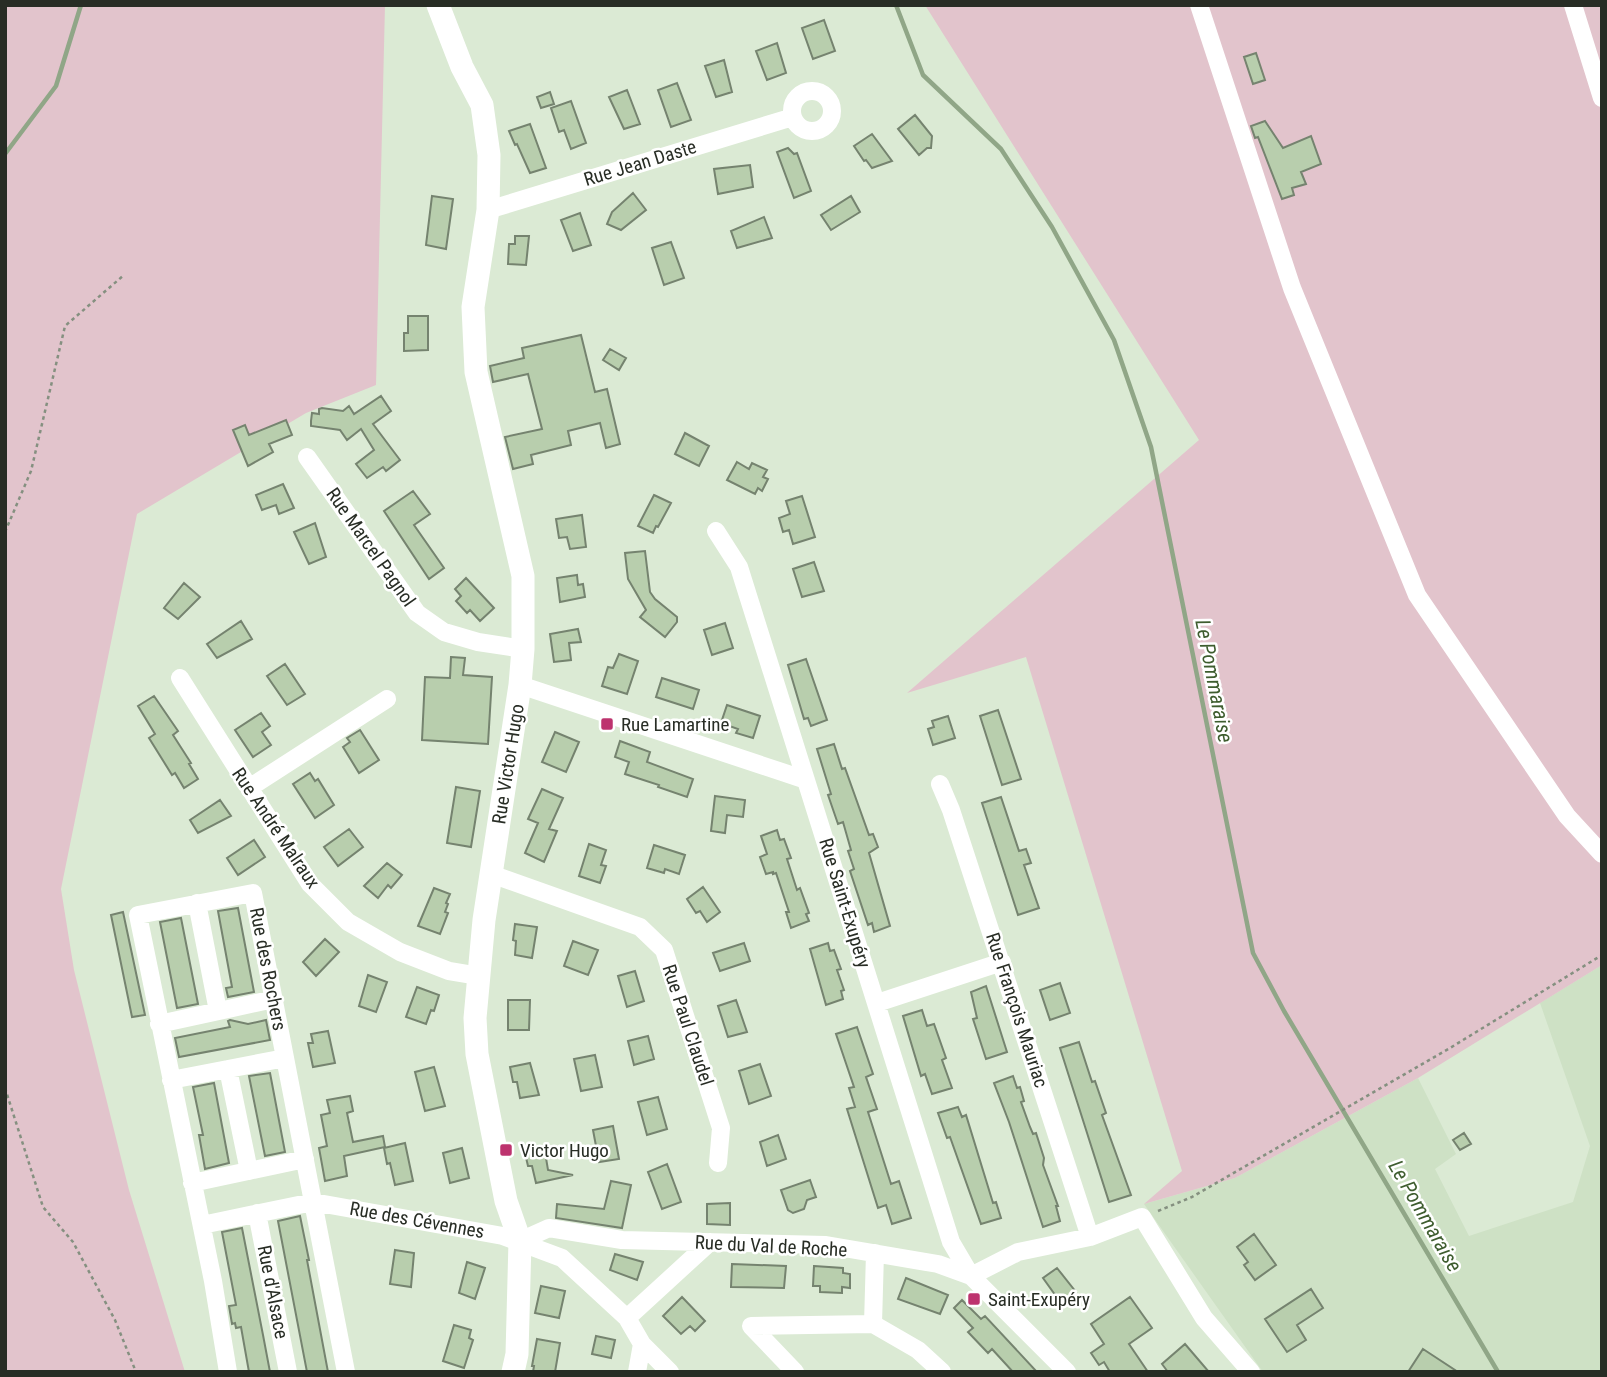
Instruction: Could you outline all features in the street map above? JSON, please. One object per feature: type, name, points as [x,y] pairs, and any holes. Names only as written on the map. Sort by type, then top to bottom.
[{"type":"street","name":"Rue Victor Hugo","points":[[438,5],[462,67],[482,105],[489,155],[488,210],[473,307],[476,372],[523,576],[520,685],[491,874],[475,1018],[477,1054],[506,1201],[520,1241],[517,1354],[513,1372]]},
{"type":"street","points":[[1199,5],[1292,288],[1418,595],[1567,816],[1602,854]]},
{"type":"street","points":[[1573,5],[1602,98]]},
{"type":"street","name":"Rue Jean Daste","points":[[488,210],[793,117]]},
{"type":"street","name":"Rue Marcel Pagnol","points":[[307,457],[417,613],[444,632],[478,642],[523,649]]},
{"type":"street","name":"Rue Saint-Exupéry","points":[[716,531],[739,567],[951,1242],[971,1276]]},
{"type":"street","name":"Rue André Malraux","points":[[180,678],[310,884],[348,922],[400,952],[449,971],[479,975]]},
{"type":"street","points":[[520,685],[806,780]]},
{"type":"street","points":[[249,788],[387,699]]},
{"type":"street","name":"Rue François Mauriac","points":[[940,784],[1002,962],[1090,1237]]},
{"type":"street","name":"Rue Paul Claudel","points":[[491,874],[640,927],[664,950],[721,1128],[718,1163]]},
{"type":"street","name":"Rue des Rochers","points":[[228,1372],[202,1225],[138,915],[253,892],[346,1372]]},
{"type":"street","points":[[197,903],[218,1011]]},
{"type":"street","points":[[877,1003],[1002,962]]},
{"type":"street","points":[[159,1024],[274,999]]},
{"type":"street","points":[[171,1080],[285,1058]]},
{"type":"street","points":[[228,1069],[249,1171]]},
{"type":"street","points":[[192,1183],[305,1159]]},
{"type":"street","points":[[202,1225],[313,1202]]},
{"type":"street","name":"Rue des Cévennes","points":[[313,1202],[503,1236],[562,1258],[627,1318],[642,1344],[670,1372]]},
{"type":"street","name":"Rue d'Alsace","points":[[257,1213],[288,1372]]},
{"type":"street","points":[[971,1276],[1017,1252],[1090,1237],[1142,1217],[1204,1318],[1251,1372]]},
{"type":"street","name":"Rue du Val de Roche","points":[[520,1241],[549,1228],[622,1240],[826,1245],[938,1264],[971,1276],[1067,1372]]},
{"type":"street","points":[[627,1318],[710,1242]]},
{"type":"street","points":[[873,1324],[875,1254]]},
{"type":"street","points":[[795,1372],[751,1326],[873,1324],[918,1350],[942,1372]]},
{"type":"street","points":[[637,1372],[642,1344]]},
{"type":"path","points":[[5,532],[31,471],[65,326],[124,275]]},
{"type":"path","points":[[1142,1217],[1192,1198],[1450,1048],[1602,955]]},
{"type":"path","points":[[5,1088],[44,1207],[73,1242],[115,1320],[136,1372]]},
{"type":"shaded area","points":[[5,5],[385,5],[376,385],[306,413],[137,514],[61,889],[74,970],[129,1190],[185,1372],[5,1372]]},
{"type":"shaded area","points":[[925,5],[1602,5],[1602,965],[1418,1078],[1235,1178],[1144,1204],[1182,1171],[1026,657],[907,693],[1199,440]]},
{"type":"shaded area","points":[[1602,965],[1602,1372],[1263,1372],[1144,1204],[1235,1178],[1418,1078],[1456,1154],[1435,1169],[1469,1236],[1573,1202],[1590,1146],[1540,1003]]},
{"type":"building","points":[[824,20],[835,51],[813,59],[802,28]]},
{"type":"building","points":[[777,43],[786,73],[767,80],[756,51]]},
{"type":"building","points":[[1256,53],[1265,80],[1253,84],[1244,57]]},
{"type":"building","points":[[724,60],[732,92],[716,97],[705,66]]},
{"type":"building","points":[[677,83],[691,120],[671,127],[658,90]]},
{"type":"building","points":[[627,90],[640,124],[624,129],[609,97]]},
{"type":"building","points":[[550,92],[554,104],[541,108],[537,97]]},
{"type":"building","points":[[571,101],[586,143],[571,149],[564,130],[559,132],[551,108]]},
{"type":"building","points":[[915,115],[932,136],[931,148],[919,155],[898,129]]},
{"type":"building","points":[[1265,121],[1283,148],[1311,136],[1321,164],[1301,172],[1306,184],[1292,188],[1294,195],[1282,199],[1258,137],[1255,138],[1251,126]]},
{"type":"building","points":[[530,124],[546,168],[530,173],[509,131]]},
{"type":"building","points":[[872,134],[892,161],[872,168],[854,146]]},
{"type":"building","points":[[788,148],[794,154],[797,153],[811,191],[794,198],[777,152]]},
{"type":"building","points":[[750,165],[753,187],[718,194],[714,169]]},
{"type":"building","points":[[633,193],[646,210],[621,230],[607,224],[612,212]]},
{"type":"building","points":[[432,196],[453,199],[446,249],[426,245]]},
{"type":"building","points":[[851,196],[860,212],[831,230],[821,215]]},
{"type":"building","points":[[580,213],[591,245],[573,251],[561,220]]},
{"type":"building","points":[[764,217],[772,238],[737,248],[731,231]]},
{"type":"building","points":[[515,236],[529,236],[526,265],[508,264],[509,244],[515,244]]},
{"type":"building","points":[[671,242],[684,278],[664,285],[652,248]]},
{"type":"building","points":[[408,316],[428,316],[428,350],[404,351]]},
{"type":"building","points":[[581,335],[595,392],[607,389],[620,444],[606,448],[600,423],[568,431],[571,445],[531,455],[533,464],[513,469],[505,437],[542,429],[528,374],[493,382],[490,366],[524,358],[522,348]]},
{"type":"building","points":[[610,349],[626,358],[619,370],[603,360]]},
{"type":"building","points":[[381,396],[391,411],[373,424],[400,460],[386,471],[383,467],[367,478],[356,464],[374,450],[361,429],[347,440],[340,430],[311,426],[312,413],[319,414],[319,409],[322,408],[343,411],[349,406],[354,414]]},
{"type":"building","points":[[286,420],[292,435],[269,444],[273,452],[248,466],[233,430],[245,425],[249,435]]},
{"type":"building","points":[[685,433],[709,446],[699,466],[675,454]]},
{"type":"building","points":[[737,462],[749,469],[752,463],[767,470],[763,477],[768,479],[762,491],[758,488],[755,494],[727,480]]},
{"type":"building","points":[[283,484],[294,508],[279,514],[276,505],[262,510],[256,495]]},
{"type":"building","points":[[413,491],[430,514],[414,525],[444,568],[429,579],[384,511]]},
{"type":"building","points":[[654,495],[671,503],[653,533],[638,526]]},
{"type":"building","points":[[802,496],[815,537],[793,544],[789,530],[783,532],[779,518],[790,514],[786,501]]},
{"type":"building","points":[[582,515],[586,547],[570,549],[567,537],[559,538],[556,519]]},
{"type":"building","points":[[315,523],[326,557],[309,564],[294,532]]},
{"type":"building","points":[[645,551],[650,592],[677,617],[677,622],[665,637],[640,617],[646,610],[628,579],[625,553]]},
{"type":"building","points":[[814,562],[824,591],[802,597],[793,569]]},
{"type":"building","points":[[577,575],[578,585],[583,584],[585,597],[560,602],[557,578]]},
{"type":"building","points":[[466,578],[494,608],[480,621],[470,610],[467,613],[456,601],[461,596],[455,589]]},
{"type":"building","points":[[184,583],[200,597],[178,619],[164,608]]},
{"type":"building","points":[[241,621],[252,639],[217,658],[207,644]]},
{"type":"building","points":[[725,623],[733,648],[712,655],[704,630]]},
{"type":"building","points":[[578,629],[581,642],[569,643],[571,660],[554,662],[550,634]]},
{"type":"building","points":[[619,654],[638,661],[627,694],[602,686],[608,667],[613,668]]},
{"type":"building","points":[[451,657],[465,658],[463,675],[492,677],[488,744],[422,740],[425,677],[450,678]]},
{"type":"building","points":[[806,659],[827,720],[811,726],[808,718],[804,719],[788,665]]},
{"type":"building","points":[[285,664],[305,694],[287,705],[267,676]]},
{"type":"building","points":[[662,678],[699,690],[693,709],[656,697]]},
{"type":"building","points":[[154,696],[178,731],[173,735],[198,779],[184,788],[175,773],[172,775],[149,738],[155,734],[138,706]]},
{"type":"building","points":[[727,705],[760,716],[753,738],[736,733],[738,729],[721,723]]},
{"type":"building","points":[[998,710],[1021,779],[1002,785],[980,716]]},
{"type":"building","points":[[261,713],[270,726],[262,732],[271,745],[253,757],[235,730]]},
{"type":"building","points":[[948,716],[955,738],[933,745],[928,729],[934,727],[932,721]]},
{"type":"building","points":[[360,730],[379,760],[359,773],[343,747],[350,742],[347,738]]},
{"type":"building","points":[[555,732],[579,742],[566,772],[542,762]]},
{"type":"building","points":[[620,741],[650,752],[647,762],[693,779],[687,797],[625,774],[629,762],[615,757]]},
{"type":"building","points":[[834,744],[869,835],[873,834],[878,847],[869,853],[890,926],[874,932],[872,923],[868,925],[850,871],[854,869],[848,851],[851,850],[843,822],[838,824],[828,795],[831,794],[817,749]]},
{"type":"building","points":[[310,773],[315,781],[318,779],[334,805],[315,818],[293,784]]},
{"type":"building","points":[[456,787],[480,791],[471,847],[447,843]]},
{"type":"building","points":[[542,789],[563,798],[549,829],[557,831],[544,862],[525,853],[538,823],[528,819]]},
{"type":"building","points":[[715,796],[745,800],[743,817],[727,815],[725,833],[711,831]]},
{"type":"building","points":[[1001,797],[1019,851],[1026,849],[1031,863],[1024,865],[1039,908],[1018,915],[982,803]]},
{"type":"building","points":[[220,800],[231,816],[198,833],[190,820]]},
{"type":"building","points":[[349,829],[363,847],[338,866],[324,847]]},
{"type":"building","points":[[777,830],[780,840],[784,839],[797,890],[800,888],[809,913],[806,914],[809,921],[791,928],[786,912],[789,912],[776,873],[766,874],[760,857],[767,854],[761,836]]},
{"type":"building","points":[[254,840],[265,857],[238,875],[227,858]]},
{"type":"building","points":[[589,844],[606,850],[601,865],[606,866],[600,883],[579,876]]},
{"type":"building","points":[[654,845],[685,855],[679,874],[665,869],[664,873],[647,868]]},
{"type":"building","points":[[387,863],[402,875],[391,888],[388,885],[378,898],[364,886]]},
{"type":"building","points":[[703,887],[720,912],[707,922],[700,911],[696,913],[687,899]]},
{"type":"building","points":[[434,888],[450,894],[445,912],[448,913],[440,934],[418,926]]},
{"type":"building","points":[[238,908],[254,992],[228,997],[226,988],[232,987],[218,911]]},
{"type":"building","points":[[123,912],[145,1015],[132,1017],[111,915]]},
{"type":"building","points":[[181,918],[198,1004],[177,1008],[160,922]]},
{"type":"building","points":[[515,924],[537,927],[532,958],[515,955]]},
{"type":"building","points":[[325,939],[339,952],[316,976],[303,962]]},
{"type":"building","points":[[573,941],[598,950],[588,975],[564,966]]},
{"type":"building","points":[[744,943],[750,961],[720,971],[713,953]]},
{"type":"building","points":[[828,943],[830,951],[834,950],[841,969],[837,970],[844,990],[841,991],[843,999],[826,1005],[810,949]]},
{"type":"building","points":[[635,971],[644,1001],[627,1007],[618,976]]},
{"type":"building","points":[[368,975],[387,982],[376,1012],[359,1006]]},
{"type":"building","points":[[1060,983],[1070,1013],[1050,1020],[1040,990]]},
{"type":"building","points":[[986,986],[1007,1052],[986,1059],[973,1019],[977,1018],[971,992]]},
{"type":"building","points":[[417,987],[439,995],[426,1024],[406,1017]]},
{"type":"building","points":[[508,1000],[530,1000],[529,1030],[508,1030]]},
{"type":"building","points":[[736,1000],[747,1032],[728,1037],[718,1006]]},
{"type":"building","points":[[922,1010],[927,1026],[934,1024],[946,1058],[942,1060],[952,1088],[932,1094],[925,1074],[921,1076],[903,1016]]},
{"type":"building","points":[[230,1020],[248,1024],[266,1020],[270,1040],[179,1057],[175,1038],[230,1027]]},
{"type":"building","points":[[857,1027],[873,1074],[866,1077],[877,1109],[868,1112],[891,1184],[899,1181],[911,1218],[892,1224],[886,1205],[878,1208],[847,1109],[855,1107],[849,1088],[854,1087],[836,1034]]},
{"type":"building","points":[[328,1031],[335,1063],[313,1067],[308,1043],[313,1043],[311,1034]]},
{"type":"building","points":[[648,1036],[654,1059],[634,1065],[628,1041]]},
{"type":"building","points":[[1079,1042],[1106,1113],[1102,1115],[1131,1195],[1109,1202],[1060,1048]]},
{"type":"building","points":[[595,1055],[602,1087],[581,1091],[574,1059]]},
{"type":"building","points":[[530,1063],[539,1095],[520,1098],[510,1067]]},
{"type":"building","points":[[760,1064],[771,1096],[749,1104],[739,1071]]},
{"type":"building","points":[[434,1067],[445,1106],[425,1111],[415,1072]]},
{"type":"building","points":[[270,1073],[285,1152],[265,1156],[249,1076]]},
{"type":"building","points":[[1013,1076],[1017,1088],[1020,1087],[1024,1101],[1021,1102],[1030,1127],[1033,1134],[1036,1133],[1044,1158],[1043,1165],[1058,1206],[1060,1221],[1043,1227],[994,1083]]},
{"type":"building","points":[[214,1083],[229,1163],[205,1169],[199,1135],[203,1135],[193,1087]]},
{"type":"building","points":[[350,1096],[353,1111],[347,1113],[353,1142],[383,1136],[385,1147],[344,1156],[347,1176],[325,1181],[319,1148],[327,1146],[321,1115],[330,1113],[327,1100]]},
{"type":"building","points":[[658,1097],[667,1129],[647,1135],[638,1102]]},
{"type":"building","points":[[958,1107],[962,1117],[966,1115],[993,1203],[996,1202],[1001,1218],[981,1224],[950,1137],[947,1138],[938,1113]]},
{"type":"building","points":[[613,1126],[619,1159],[599,1162],[593,1130]]},
{"type":"building","points":[[1464,1133],[1471,1144],[1460,1150],[1453,1140]]},
{"type":"building","points":[[778,1135],[786,1159],[767,1166],[760,1142]]},
{"type":"building","points":[[405,1143],[413,1181],[395,1185],[384,1148]]},
{"type":"building","points":[[544,1146],[548,1170],[573,1175],[536,1183],[524,1149]]},
{"type":"building","points":[[462,1148],[469,1178],[450,1183],[443,1153]]},
{"type":"building","points":[[667,1164],[681,1202],[662,1209],[648,1172]]},
{"type":"building","points":[[810,1180],[816,1197],[807,1200],[804,1209],[793,1213],[788,1210],[781,1190]]},
{"type":"building","points":[[611,1181],[631,1185],[622,1228],[556,1218],[557,1204],[604,1209]]},
{"type":"building","points":[[730,1203],[730,1225],[707,1224],[707,1204]]},
{"type":"building","points":[[300,1216],[328,1372],[307,1372],[278,1221]]},
{"type":"building","points":[[242,1228],[270,1372],[249,1372],[241,1327],[236,1328],[235,1323],[232,1324],[229,1306],[236,1305],[222,1232]]},
{"type":"building","points":[[1254,1234],[1276,1265],[1255,1280],[1244,1265],[1248,1262],[1237,1247]]},
{"type":"building","points":[[395,1250],[414,1253],[411,1287],[390,1284]]},
{"type":"building","points":[[615,1254],[643,1262],[637,1280],[610,1270]]},
{"type":"building","points":[[467,1262],[485,1268],[475,1299],[459,1293]]},
{"type":"building","points":[[732,1264],[786,1266],[784,1288],[731,1287]]},
{"type":"building","points":[[814,1266],[843,1268],[843,1273],[850,1274],[850,1288],[842,1287],[842,1293],[820,1292],[820,1286],[813,1286]]},
{"type":"building","points":[[1057,1268],[1076,1292],[1061,1303],[1043,1278]]},
{"type":"building","points":[[906,1278],[948,1295],[940,1314],[898,1299]]},
{"type":"building","points":[[541,1286],[565,1291],[559,1318],[535,1313]]},
{"type":"building","points":[[1311,1289],[1323,1308],[1297,1325],[1306,1340],[1287,1352],[1265,1319]]},
{"type":"building","points":[[682,1297],[705,1321],[695,1331],[690,1326],[681,1334],[663,1316]]},
{"type":"building","points":[[1130,1297],[1152,1328],[1129,1344],[1148,1372],[1110,1372],[1104,1362],[1099,1365],[1091,1353],[1104,1344],[1091,1324]]},
{"type":"building","points":[[962,1300],[981,1319],[985,1316],[1037,1372],[1013,1372],[992,1349],[988,1353],[968,1332],[973,1328],[954,1308]]},
{"type":"building","points":[[454,1325],[471,1330],[469,1338],[473,1340],[464,1368],[443,1361]]},
{"type":"building","points":[[596,1336],[615,1340],[611,1358],[592,1354]]},
{"type":"building","points":[[537,1339],[560,1343],[555,1372],[533,1372]]},
{"type":"building","points":[[1185,1344],[1209,1372],[1168,1372],[1162,1364]]},
{"type":"building","points":[[1423,1349],[1458,1372],[1408,1372]]},
{"type":"waterway","points":[[5,154],[56,86],[81,5]]},
{"type":"waterway","name":"Le Pommaraise","points":[[896,5],[923,75],[1001,149],[1052,227],[1114,340],[1151,447],[1253,953],[1284,1011],[1498,1372]]},
{"type":"place","name":"Rue Lamartine","points":[[607,724]]},
{"type":"place","name":"Victor Hugo","points":[[506,1150]]},
{"type":"place","name":"Saint-Exupéry","points":[[974,1299]]}]
